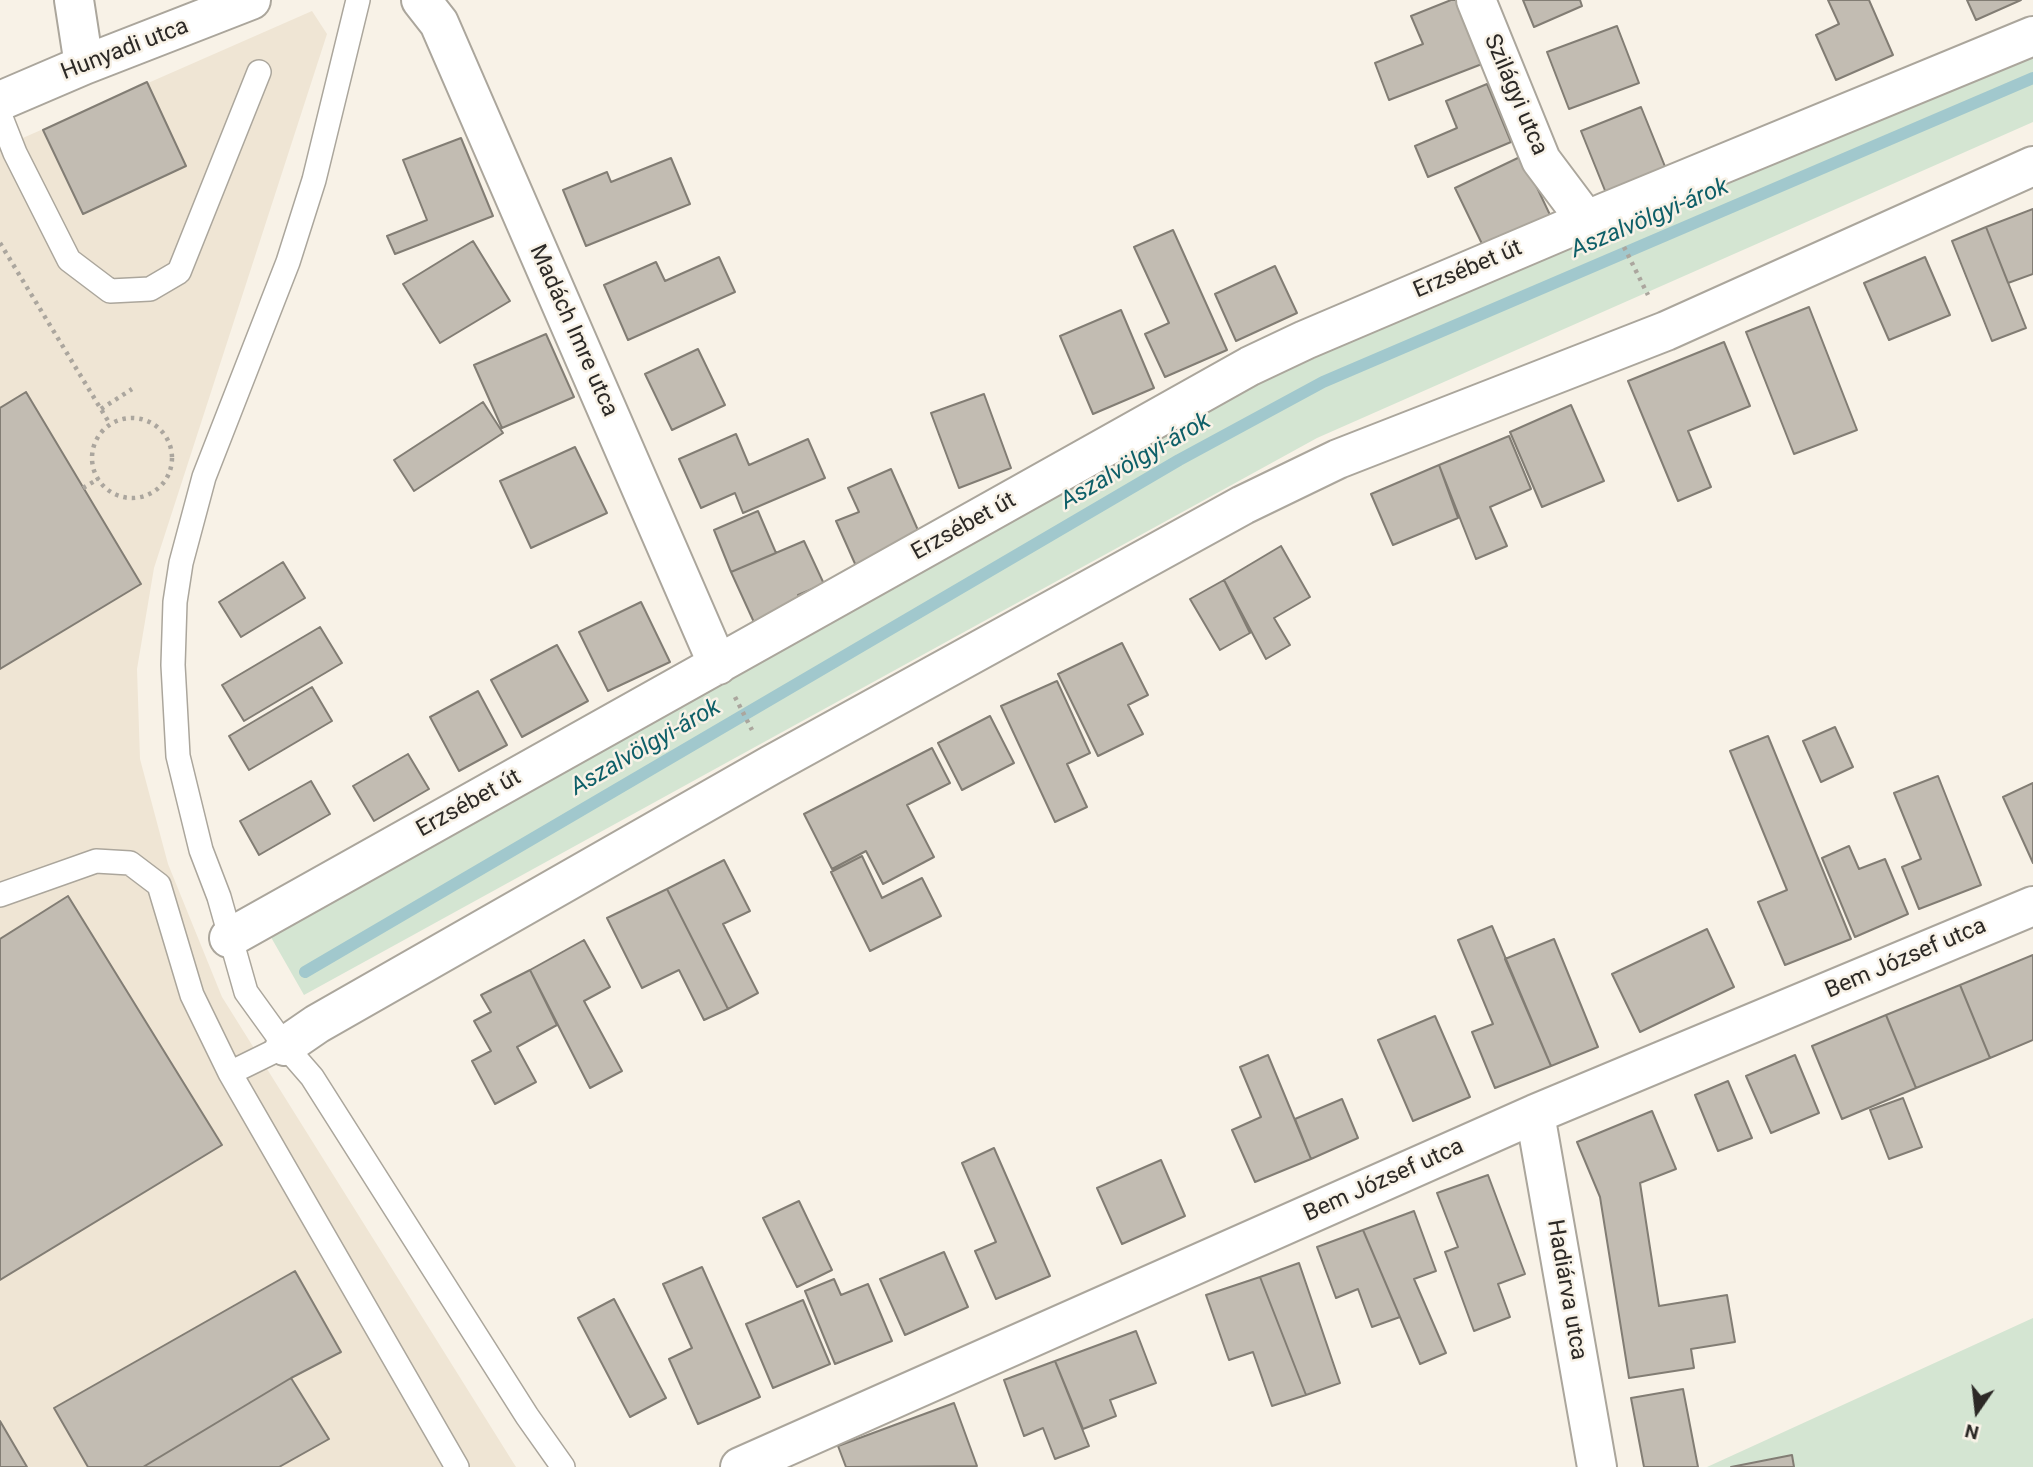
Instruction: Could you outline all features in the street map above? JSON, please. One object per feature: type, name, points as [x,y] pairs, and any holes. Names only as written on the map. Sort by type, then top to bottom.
[{"type":"street","points":[[74,0],[84,65]]},
{"type":"street","name":"Hunyadi utca","points":[[0,101],[251,0]]},
{"type":"street","name":"Madách Imre utca","points":[[421,0],[439,23],[718,665]]},
{"type":"street","name":"Szilágyi utca","points":[[1476,0],[1541,160],[1596,216]]},
{"type":"street","name":"Erzsébet út","points":[[229,938],[1250,366],[1596,216],[2033,36]]},
{"type":"street","points":[[285,1046],[317,1024],[771,765],[1243,505],[1338,458],[1666,331],[2033,166]]},
{"type":"street","name":"Bem József utca","points":[[740,1467],[1535,1114],[2033,906]]},
{"type":"street","name":"Hadiárva utca","points":[[1535,1114],[1597,1467]]},
{"type":"lane","points":[[358,0],[314,180],[288,262],[204,477],[181,563],[175,602],[173,665],[178,756],[201,850],[219,897],[246,992],[285,1046],[312,1077],[527,1416],[563,1467]]},
{"type":"lane","points":[[0,115],[15,153],[69,260],[110,291],[150,289],[179,272],[259,72]]},
{"type":"lane","points":[[0,895],[96,861],[130,863],[159,885],[192,995],[230,1073],[450,1465]]},
{"type":"lane","points":[[230,1073],[285,1046]]},
{"type":"path","points":[[1596,216],[1666,331]]},
{"type":"path","points":[[0,243],[110,424]]},
{"type":"path","points":[[101,409],[132,389]]},
{"type":"path","points":[[124,418],[140,419],[155,425],[165,436],[171,451],[171,467],[165,481],[153,492],[139,498],[123,497],[109,491],[98,479],[92,465],[92,449],[99,435],[110,424],[124,418]]},
{"type":"path","points":[[83,488],[98,479]]},
{"type":"path","points":[[718,665],[755,734]]},
{"type":"shaded area","points":[[312,11],[327,34],[154,568],[137,669],[140,759],[168,864],[222,997],[516,1467],[0,1467],[0,148]]},
{"type":"green space","points":[[2033,38],[2033,122],[1317,438],[304,995],[268,932],[1264,363]]},
{"type":"green space","points":[[2033,1318],[2033,1467],[1707,1467]]},
{"type":"building","points":[[1457,0],[1482,64],[1389,100],[1375,63],[1423,44],[1411,16]]},
{"type":"building","points":[[1523,0],[1580,0],[1582,6],[1534,27]]},
{"type":"building","points":[[1828,0],[1869,0],[1893,55],[1836,80],[1816,35],[1839,24]]},
{"type":"building","points":[[1967,0],[2021,0],[1976,20]]},
{"type":"building","points":[[1617,26],[1639,83],[1569,109],[1547,52]]},
{"type":"building","points":[[147,82],[186,166],[83,214],[43,130]]},
{"type":"building","points":[[1487,84],[1511,142],[1428,177],[1415,146],[1457,128],[1446,101]]},
{"type":"building","points":[[1641,107],[1666,169],[1606,193],[1581,131]]},
{"type":"building","points":[[461,138],[493,216],[395,254],[387,236],[427,220],[403,160]]},
{"type":"building","points":[[1522,156],[1551,217],[1484,248],[1455,188]]},
{"type":"building","points":[[671,158],[690,204],[586,246],[563,190],[607,172],[611,182]]},
{"type":"building","points":[[2033,209],[2033,274],[2008,283],[1986,227]]},
{"type":"building","points":[[1986,227],[2026,328],[1992,341],[1952,241]]},
{"type":"building","points":[[1173,230],[1227,350],[1165,377],[1145,334],[1169,323],[1134,247]]},
{"type":"building","points":[[473,241],[510,301],[440,343],[403,284]]},
{"type":"building","points":[[719,257],[735,292],[628,340],[604,285],[656,262],[665,281]]},
{"type":"building","points":[[1925,257],[1950,315],[1889,340],[1864,283]]},
{"type":"building","points":[[1275,266],[1297,313],[1236,341],[1215,294]]},
{"type":"building","points":[[1809,307],[1857,430],[1794,454],[1746,332]]},
{"type":"building","points":[[1121,310],[1154,388],[1093,414],[1060,336]]},
{"type":"building","points":[[546,334],[574,397],[502,428],[474,365]]},
{"type":"building","points":[[1724,342],[1750,406],[1688,431],[1711,487],[1678,501],[1628,381]]},
{"type":"building","points":[[698,349],[725,405],[672,430],[645,374]]},
{"type":"building","points":[[26,392],[141,584],[0,669],[0,408]]},
{"type":"building","points":[[984,394],[1011,468],[959,488],[931,413]]},
{"type":"building","points":[[483,402],[503,433],[414,491],[394,460]]},
{"type":"building","points":[[1571,405],[1604,481],[1542,507],[1510,432]]},
{"type":"building","points":[[736,434],[749,465],[808,439],[825,478],[743,513],[735,493],[701,508],[679,459]]},
{"type":"building","points":[[1509,436],[1531,489],[1490,507],[1507,546],[1476,559],[1439,465]]},
{"type":"building","points":[[575,447],[607,513],[531,548],[500,481]]},
{"type":"building","points":[[1439,465],[1458,518],[1393,545],[1371,494]]},
{"type":"building","points":[[891,469],[921,537],[856,566],[836,521],[859,512],[848,488]]},
{"type":"building","points":[[758,511],[776,553],[731,572],[714,530]]},
{"type":"building","points":[[804,541],[824,584],[798,595],[804,610],[758,631],[731,572]]},
{"type":"building","points":[[1281,546],[1310,597],[1274,618],[1290,645],[1266,659],[1224,580]]},
{"type":"building","points":[[283,562],[305,598],[241,637],[219,602]]},
{"type":"building","points":[[1224,580],[1250,633],[1220,650],[1190,599]]},
{"type":"building","points":[[641,602],[670,662],[608,691],[579,632]]},
{"type":"building","points":[[320,627],[342,663],[244,721],[222,685]]},
{"type":"building","points":[[1122,643],[1148,695],[1128,705],[1143,734],[1098,756],[1058,674]]},
{"type":"building","points":[[557,645],[588,701],[522,737],[491,680]]},
{"type":"building","points":[[1057,681],[1090,753],[1067,764],[1087,807],[1055,822],[1001,706]]},
{"type":"building","points":[[312,687],[332,721],[249,770],[229,736]]},
{"type":"building","points":[[478,691],[507,745],[459,771],[430,717]]},
{"type":"building","points":[[990,716],[1014,763],[962,790],[938,743]]},
{"type":"building","points":[[1835,727],[1853,767],[1821,782],[1803,741]]},
{"type":"building","points":[[1768,736],[1851,939],[1785,965],[1758,902],[1787,890],[1730,751]]},
{"type":"building","points":[[932,748],[950,783],[907,805],[934,857],[883,884],[866,851],[832,869],[804,814]]},
{"type":"building","points":[[408,754],[429,789],[374,821],[353,786]]},
{"type":"building","points":[[1938,776],[1981,885],[1919,909],[1902,867],[1921,859],[1894,793]]},
{"type":"building","points":[[311,781],[330,814],[259,855],[240,821]]},
{"type":"building","points":[[2033,783],[2033,863],[2003,797]]},
{"type":"building","points":[[1849,846],[1859,869],[1885,859],[1908,914],[1855,937],[1822,858]]},
{"type":"building","points":[[862,856],[882,898],[922,878],[941,916],[870,951],[831,872]]},
{"type":"building","points":[[724,860],[750,911],[723,924],[758,993],[728,1009],[667,889]]},
{"type":"building","points":[[667,889],[728,1009],[704,1020],[679,970],[642,988],[607,918]]},
{"type":"building","points":[[68,896],[222,1145],[0,1280],[0,939]]},
{"type":"building","points":[[1492,926],[1551,1066],[1495,1088],[1472,1032],[1493,1024],[1458,940]]},
{"type":"building","points":[[1707,929],[1734,987],[1640,1032],[1612,974]]},
{"type":"building","points":[[1554,939],[1598,1047],[1551,1066],[1505,959]]},
{"type":"building","points":[[584,940],[610,987],[584,1001],[622,1071],[590,1088],[530,970]]},
{"type":"building","points":[[2033,955],[2033,1040],[1990,1058],[1960,985]]},
{"type":"building","points":[[530,970],[557,1025],[517,1047],[536,1082],[495,1104],[472,1061],[491,1051],[474,1021],[491,1012],[481,995]]},
{"type":"building","points":[[1960,985],[1990,1058],[1916,1088],[1886,1015]]},
{"type":"building","points":[[1886,1015],[1916,1088],[1842,1119],[1812,1046]]},
{"type":"building","points":[[1435,1016],[1470,1097],[1413,1121],[1378,1040]]},
{"type":"building","points":[[1268,1055],[1311,1159],[1255,1182],[1232,1130],[1261,1117],[1240,1067]]},
{"type":"building","points":[[1795,1055],[1819,1113],[1771,1133],[1746,1076]]},
{"type":"building","points":[[1728,1081],[1752,1138],[1718,1151],[1695,1095]]},
{"type":"building","points":[[1903,1098],[1922,1147],[1889,1159],[1870,1110]]},
{"type":"building","points":[[1342,1099],[1358,1138],[1311,1159],[1295,1119]]},
{"type":"building","points":[[1652,1111],[1676,1169],[1640,1183],[1659,1306],[1727,1295],[1735,1342],[1691,1349],[1694,1368],[1629,1378],[1600,1197],[1577,1142]]},
{"type":"building","points":[[994,1148],[1050,1276],[996,1299],[975,1251],[996,1242],[962,1163]]},
{"type":"building","points":[[1161,1160],[1185,1216],[1122,1244],[1097,1188]]},
{"type":"building","points":[[1488,1175],[1525,1274],[1498,1284],[1510,1317],[1474,1331],[1445,1252],[1458,1247],[1437,1193]]},
{"type":"building","points":[[799,1201],[832,1270],[797,1287],[763,1218]]},
{"type":"building","points":[[1414,1211],[1436,1271],[1414,1279],[1446,1353],[1420,1364],[1363,1230]]},
{"type":"building","points":[[1363,1230],[1400,1317],[1372,1327],[1358,1289],[1336,1298],[1317,1247]]},
{"type":"building","points":[[944,1252],[968,1307],[905,1335],[880,1279]]},
{"type":"building","points":[[1299,1263],[1340,1383],[1306,1395],[1260,1277]]},
{"type":"building","points":[[702,1267],[760,1397],[698,1424],[669,1359],[692,1348],[663,1284]]},
{"type":"building","points":[[295,1271],[341,1352],[291,1378],[143,1467],[88,1467],[54,1408]]},
{"type":"building","points":[[1260,1277],[1306,1395],[1272,1406],[1253,1352],[1229,1360],[1206,1295]]},
{"type":"building","points":[[834,1279],[841,1295],[868,1284],[892,1341],[835,1364],[805,1291]]},
{"type":"building","points":[[614,1299],[666,1398],[630,1417],[578,1318]]},
{"type":"building","points":[[803,1300],[830,1364],[773,1388],[746,1324]]},
{"type":"building","points":[[1136,1331],[1156,1383],[1110,1400],[1116,1416],[1083,1429],[1055,1361]]},
{"type":"building","points":[[1055,1361],[1089,1446],[1055,1459],[1043,1428],[1024,1436],[1004,1380]]},
{"type":"building","points":[[291,1378],[329,1439],[279,1467],[143,1467]]},
{"type":"building","points":[[1683,1389],[1698,1467],[1644,1467],[1631,1398]]},
{"type":"building","points":[[954,1403],[977,1466],[846,1467],[838,1446]]},
{"type":"building","points":[[0,1421],[27,1467],[0,1467]]},
{"type":"building","points":[[1792,1455],[1794,1467],[1731,1467]]},
{"type":"waterway","name":"Aszalvölgyi-árok","points":[[305,972],[1179,460],[1323,382],[2033,78]]}]
